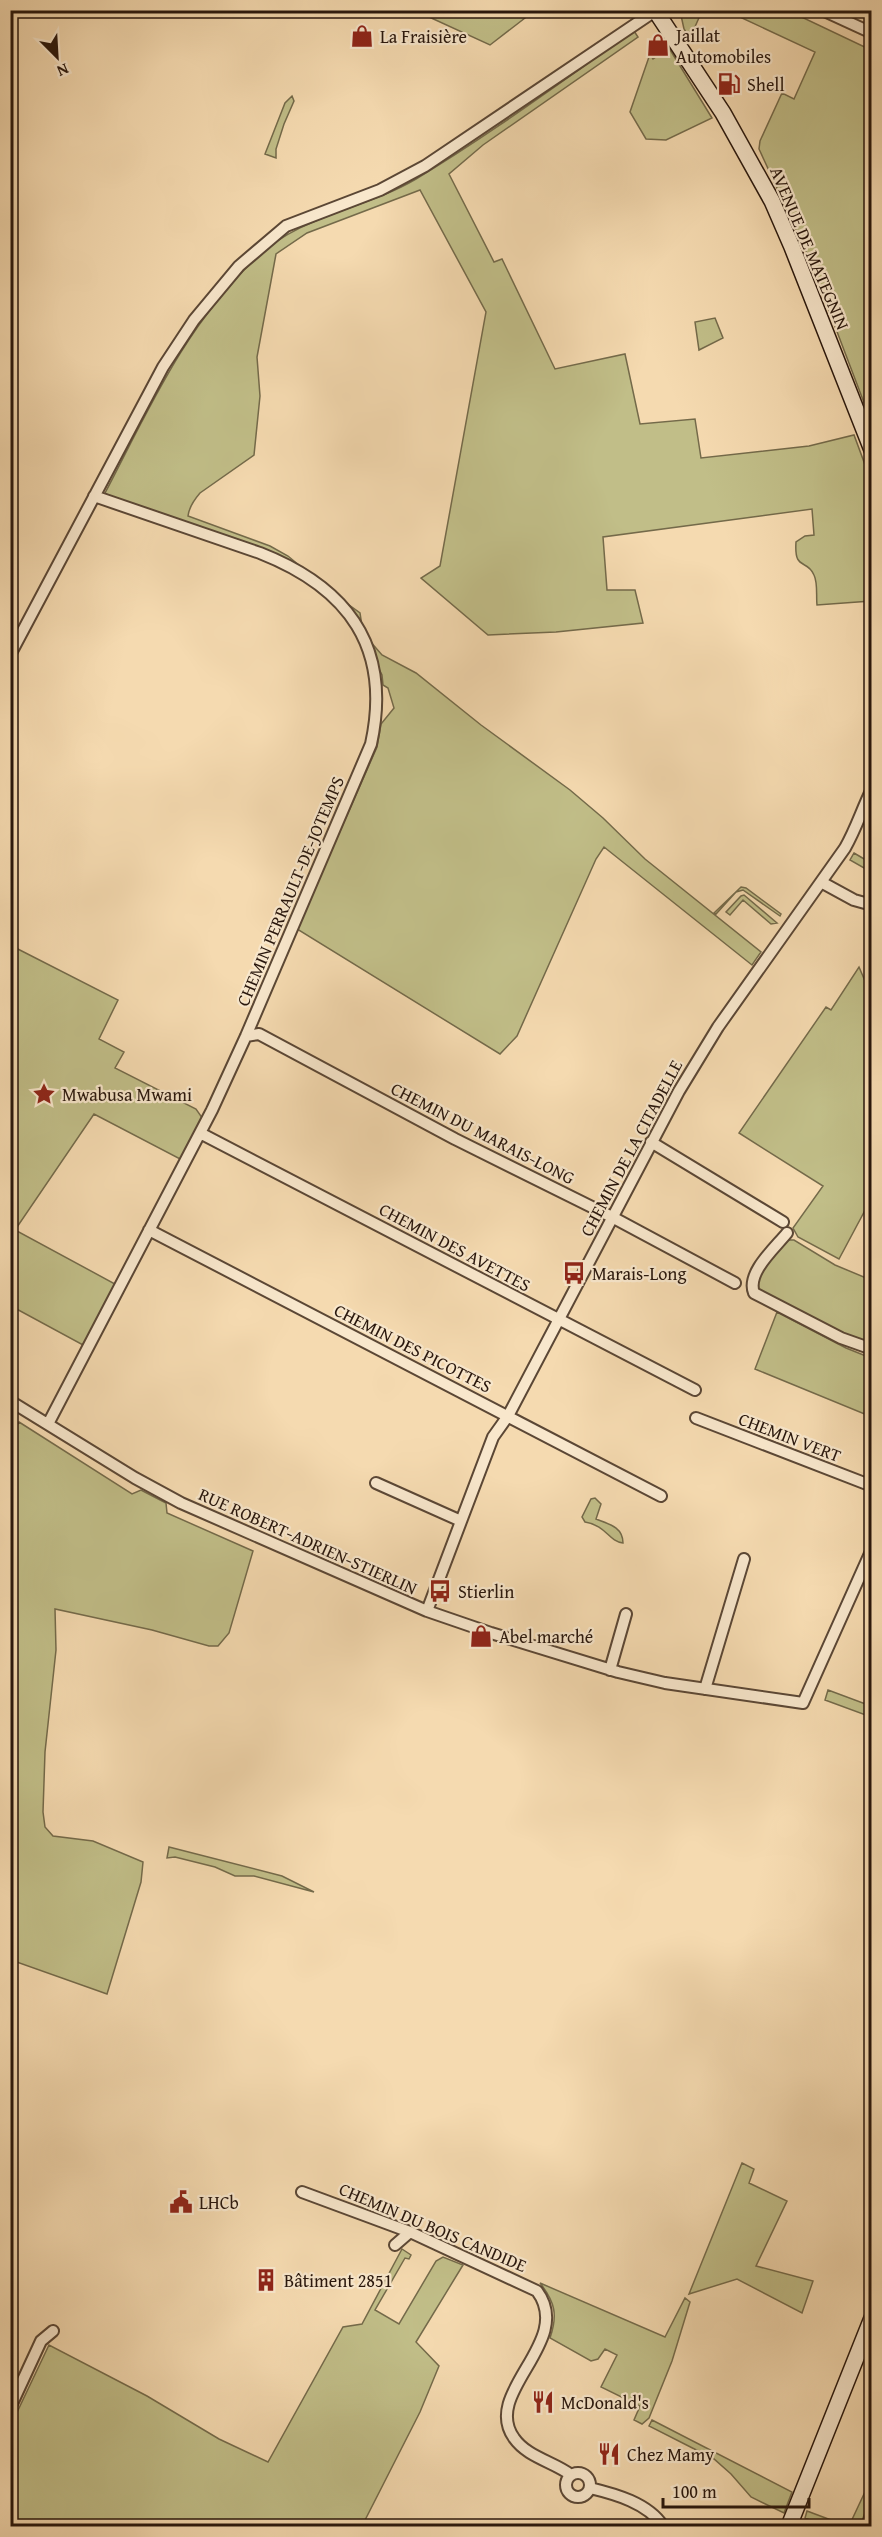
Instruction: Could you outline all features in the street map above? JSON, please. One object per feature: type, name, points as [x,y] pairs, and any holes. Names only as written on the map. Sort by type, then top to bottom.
[{"type":"main road","name":"AVENUE DE MATEGNIN","points":[[662,11],[664,27],[676,39],[723,112],[772,201],[872,450]]},
{"type":"main road","points":[[789,2526],[872,2318]]},
{"type":"street","points":[[822,10],[872,33]]},
{"type":"street","points":[[10,655],[163,367],[194,320],[239,266],[266,241],[292,223],[380,190],[407,177],[662,11]]},
{"type":"street","name":"CHEMIN PERRAULT-DE-JOTEMPS","points":[[48,1424],[200,1133],[246,1036],[371,744],[378,698],[371,661],[355,623],[341,604],[322,588],[280,561],[94,496]]},
{"type":"street","name":"CHEMIN DE LA CITADELLE","points":[[427,1611],[493,1437],[508,1416],[651,1142],[700,1056],[852,836],[872,789]]},
{"type":"street","points":[[821,882],[854,900],[872,905]]},
{"type":"street","name":"CHEMIN DU MARAIS-LONG","points":[[246,1036],[259,1034],[455,1139],[612,1217],[735,1283]]},
{"type":"street","name":"CHEMIN DES AVETTES","points":[[200,1133],[695,1390]]},
{"type":"street","points":[[651,1142],[785,1228],[753,1276],[751,1286],[753,1293],[841,1338],[872,1350]]},
{"type":"street","name":"CHEMIN DES PICOTTES","points":[[149,1230],[661,1496]]},
{"type":"street","name":"RUE ROBERT-ADRIEN-STIERLIN","points":[[10,1401],[181,1503],[427,1611],[610,1670],[665,1683],[800,1704],[805,1701],[872,1550]]},
{"type":"street","name":"CHEMIN VERT","points":[[696,1418],[872,1486]]},
{"type":"street","points":[[376,1482],[461,1521]]},
{"type":"street","points":[[705,1689],[744,1559]]},
{"type":"street","points":[[610,1670],[626,1614]]},
{"type":"street","name":"CHEMIN DU BOIS CANDIDE","points":[[302,2192],[410,2232],[537,2291],[548,2314],[545,2332],[508,2405],[508,2426],[513,2438],[524,2449],[558,2465],[571,2475]]},
{"type":"street","points":[[395,2245],[410,2232]]},
{"type":"street","points":[[10,2408],[41,2341],[53,2331]]},
{"type":"street","name":"CHEMIN DU BOIS CANDIDE","points":[[571,2475],[579,2473],[586,2476],[590,2488]]},
{"type":"street","name":"CHEMIN DU BOIS CANDIDE","points":[[571,2475],[566,2486],[572,2495],[583,2496],[590,2488]]},
{"type":"street","name":"CHEMIN DU BOIS CANDIDE","points":[[590,2488],[618,2495],[648,2511],[663,2526]]},
{"type":"shaded area","points":[[416,11],[534,11],[490,45]]},
{"type":"shaded area","points":[[680,11],[702,11],[690,38],[684,29]]},
{"type":"shaded area","points":[[727,11],[789,11],[871,50],[871,421],[809,258],[759,149],[760,141],[782,93],[794,99],[815,52]]},
{"type":"shaded area","points":[[634,31],[638,37],[483,145],[449,174],[494,262],[502,259],[555,369],[625,354],[640,424],[695,419],[701,458],[809,446],[854,435],[871,481],[871,601],[817,605],[814,575],[799,561],[796,551],[796,542],[805,536],[814,535],[812,509],[603,537],[607,590],[635,590],[643,623],[556,632],[488,635],[421,578],[440,566],[486,312],[420,190],[307,233],[276,254],[257,357],[260,396],[254,455],[200,493],[192,504],[188,516],[270,546],[288,556],[323,585],[278,555],[104,495],[153,401],[188,341],[230,285],[255,259],[292,232],[396,190],[416,179],[499,126]]},
{"type":"shaded area","points":[[669,48],[712,118],[666,140],[646,139],[630,112],[650,54],[653,59]]},
{"type":"shaded area","points":[[292,96],[294,101],[276,149],[276,158],[265,154],[285,103]]},
{"type":"shaded area","points":[[715,318],[723,338],[699,350],[695,322]]},
{"type":"shaded area","points":[[345,602],[360,613],[362,626],[369,640],[382,655],[416,673],[481,725],[570,790],[645,859],[761,952],[752,965],[604,847],[596,859],[517,1036],[500,1054],[297,929],[377,747],[381,724],[394,708],[388,688],[383,685],[382,675]]},
{"type":"shaded area","points":[[854,853],[871,863],[871,872],[850,860]]},
{"type":"shaded area","points":[[741,887],[746,888],[781,914],[780,916],[743,890],[736,892],[716,914],[714,913]]},
{"type":"shaded area","points":[[744,895],[777,923],[771,924],[743,900],[730,915],[726,912]]},
{"type":"shaded area","points":[[10,945],[118,1000],[99,1039],[124,1052],[115,1068],[196,1109],[203,1119],[182,1160],[94,1114],[15,1230],[115,1284],[83,1345],[11,1306]]},
{"type":"shaded area","points":[[859,967],[871,995],[871,1030],[869,1032],[872,1037],[871,1199],[839,1259],[798,1237],[793,1228],[823,1186],[739,1133],[826,1007],[831,1010]]},
{"type":"shaded area","points":[[794,1240],[835,1265],[871,1280],[871,1330],[867,1342],[841,1333],[757,1289],[755,1280],[783,1242]]},
{"type":"shaded area","points":[[777,1312],[846,1348],[871,1358],[871,1403],[867,1415],[755,1369]]},
{"type":"shaded area","points":[[19,1422],[132,1494],[141,1490],[166,1503],[167,1513],[253,1551],[229,1633],[218,1646],[209,1646],[152,1630],[55,1609],[56,1650],[45,1752],[43,1812],[45,1827],[53,1836],[93,1841],[143,1862],[141,1882],[107,1994],[11,1960],[10,1436]]},
{"type":"shaded area","points":[[595,1498],[601,1504],[596,1519],[618,1530],[623,1543],[618,1542],[598,1527],[585,1522],[582,1517],[591,1499]]},
{"type":"shaded area","points":[[828,1690],[871,1706],[871,1717],[825,1700]]},
{"type":"shaded area","points":[[169,1847],[282,1876],[314,1892],[254,1876],[235,1876],[215,1867],[175,1857],[167,1858]]},
{"type":"shaded area","points":[[742,2163],[754,2169],[749,2183],[787,2201],[756,2266],[813,2281],[802,2313],[737,2279],[689,2294]]},
{"type":"shaded area","points":[[402,2249],[411,2255],[409,2259],[405,2258],[375,2310],[399,2324],[436,2261],[443,2257],[463,2265],[416,2342],[439,2366],[420,2412],[362,2526],[11,2526],[11,2425],[49,2345],[147,2396],[219,2439],[268,2462],[343,2327],[362,2324]]},
{"type":"shaded area","points":[[540,2283],[665,2337],[685,2298],[690,2302],[672,2361],[649,2418],[642,2424],[634,2420],[640,2406],[601,2387],[617,2355],[605,2349],[598,2359],[591,2361],[550,2338],[554,2309]]},
{"type":"shaded area","points":[[652,2420],[792,2492],[784,2513],[751,2497],[714,2459],[649,2426]]},
{"type":"shaded area","points":[[871,2479],[871,2497],[860,2526],[849,2526]]},
{"type":"shaded area","points":[[807,2511],[847,2526],[825,2526],[805,2518]]},
{"type":"place","name":"La Fraisière","points":[[362,36]]},
{"type":"place","name":"Jaillat Automobiles","points":[[658,45]]},
{"type":"place","name":"Shell","points":[[729,84]]},
{"type":"place","name":"Mwabusa Mwami","points":[[44,1094]]},
{"type":"place","name":"Marais-Long","points":[[574,1273]]},
{"type":"place","name":"Stierlin","points":[[440,1591]]},
{"type":"place","name":"Abel marché","points":[[481,1636]]},
{"type":"place","name":"LHCb","points":[[181,2202]]},
{"type":"place","name":"Bâtiment 2851","points":[[266,2280]]},
{"type":"place","name":"McDonald's","points":[[543,2402]]},
{"type":"place","name":"Chez Mamy","points":[[609,2454]]}]
